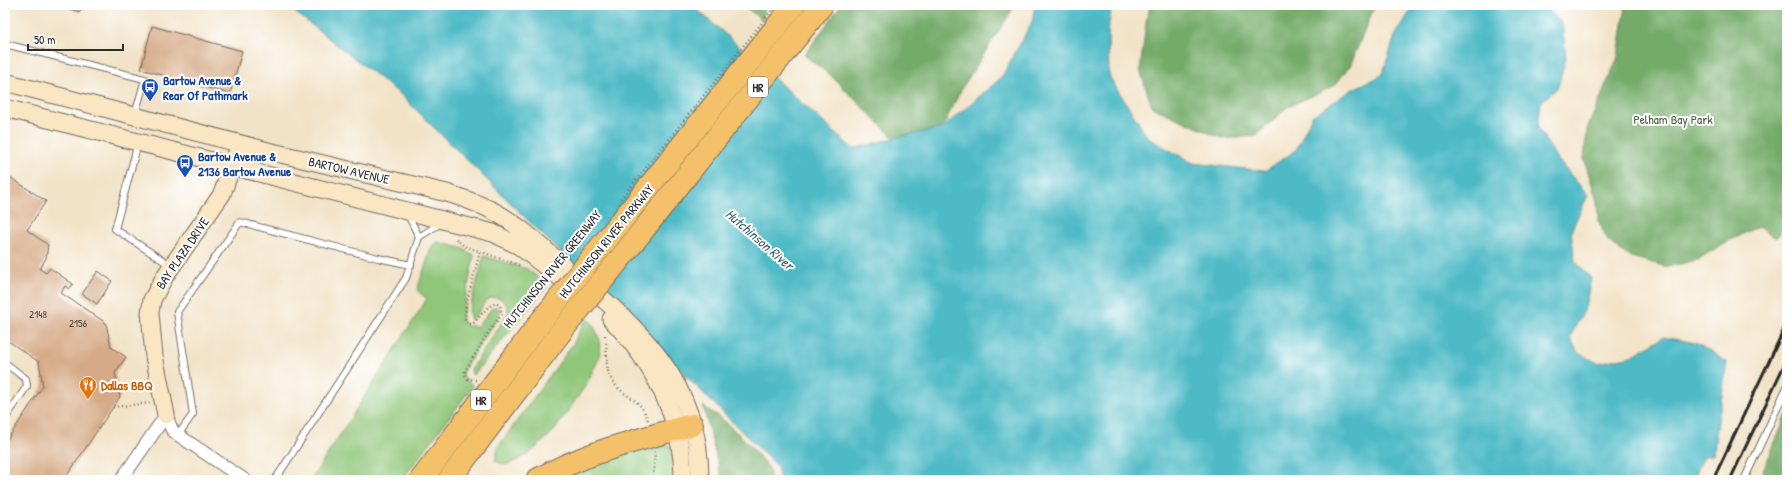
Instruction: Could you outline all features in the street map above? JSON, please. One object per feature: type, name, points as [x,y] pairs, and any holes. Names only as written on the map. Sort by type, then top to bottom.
[{"type":"highway","name":"HUTCHINSON RIVER PARKWAY","points":[[421,480],[542,320],[794,5]]},
{"type":"highway","name":"HUTCHINSON RIVER PARKWAY","points":[[449,480],[560,333],[822,5]]},
{"type":"highway","points":[[537,480],[562,466],[597,452],[684,427]]},
{"type":"street","name":"BARTOW AVENUE","points":[[5,82],[350,171],[403,182],[472,202],[495,212],[514,225],[575,282]]},
{"type":"street","name":"BARTOW AVENUE","points":[[5,108],[482,229],[502,236],[575,282]]},
{"type":"street","name":"BAY PLAZA DRIVE","points":[[240,143],[222,194],[156,290],[150,307],[154,356],[170,425],[178,435],[244,480]]},
{"type":"street","points":[[575,282],[627,336],[661,388],[672,413],[684,427],[698,453],[700,480]]},
{"type":"street","points":[[121,480],[165,408]]},
{"type":"street","points":[[683,480],[681,450],[684,427]]},
{"type":"lane","points":[[5,44],[145,79],[134,116]]},
{"type":"lane","points":[[138,142],[115,229],[172,266]]},
{"type":"lane","points":[[275,480],[406,278],[419,237],[408,215],[331,194],[323,188]]},
{"type":"lane","points":[[178,435],[193,414],[177,312],[240,222],[411,265]]},
{"type":"lane","points":[[419,237],[442,223],[466,228],[519,246]]},
{"type":"lane","points":[[5,363],[26,379],[27,386],[5,419]]},
{"type":"lane","points":[[1744,480],[1787,387]]},
{"type":"path","points":[[621,200],[776,5]]},
{"type":"path","name":"HUTCHINSON RIVER GREENWAY","points":[[458,241],[464,246],[526,267]]},
{"type":"path","name":"HUTCHINSON RIVER GREENWAY","points":[[480,251],[466,305],[465,320],[469,324],[473,324],[491,304],[496,303],[502,310],[502,314],[488,333],[465,371],[465,375],[470,380],[476,380],[481,374]]},
{"type":"path","points":[[603,330],[607,344],[606,362],[609,374],[621,391],[642,407],[652,436],[655,456],[654,470],[651,480]]},
{"type":"path","points":[[113,407],[165,408]]},
{"type":"green space","points":[[742,5],[765,5],[763,20]]},
{"type":"green space","points":[[841,5],[1012,5],[1011,12],[962,88],[942,128],[894,138],[830,75],[804,55]]},
{"type":"green space","points":[[1151,5],[1375,5],[1350,66],[1334,86],[1287,107],[1256,136],[1223,139],[1152,107],[1140,70],[1147,16]]},
{"type":"green space","name":"Pelham Bay Park","points":[[1626,5],[1787,5],[1787,224],[1776,238],[1758,227],[1728,241],[1697,260],[1667,267],[1628,256],[1608,241],[1598,220],[1597,201],[1584,159],[1587,129],[1618,57]]},
{"type":"green space","points":[[437,242],[462,248],[474,255],[462,322],[467,326],[478,326],[492,308],[496,307],[500,309],[499,316],[463,371],[463,377],[473,386],[402,480],[311,480],[427,299],[417,290],[432,246]]},
{"type":"green space","points":[[484,256],[527,269],[548,285],[474,374],[472,374],[471,369],[509,312],[504,301],[498,298],[493,298],[485,302],[478,314],[471,320],[469,311]]},
{"type":"green space","points":[[588,319],[593,324],[599,338],[600,356],[586,385],[554,431],[528,455],[506,465],[495,461],[498,447],[573,344],[584,323]]},
{"type":"green space","points":[[703,406],[721,418],[746,441],[769,468],[771,480],[722,480]]},
{"type":"green space","points":[[1787,414],[1787,480],[1759,480]]},
{"type":"green space","points":[[662,442],[670,446],[674,457],[673,480],[562,480],[589,465]]},
{"type":"water","name":"Hutchinson River","points":[[286,5],[695,5],[696,9],[853,149],[894,138],[942,128],[1001,78],[1032,22],[1035,5],[1112,5],[1108,29],[1109,76],[1148,138],[1193,163],[1265,171],[1296,150],[1312,116],[1353,89],[1382,75],[1395,36],[1414,5],[1548,5],[1548,9],[1562,23],[1566,58],[1558,87],[1541,102],[1538,128],[1558,160],[1588,195],[1571,231],[1575,261],[1591,278],[1585,308],[1570,337],[1578,353],[1598,363],[1632,356],[1663,337],[1696,343],[1727,362],[1713,455],[1704,456],[1693,480],[780,480],[777,466],[400,94]]},
{"type":"building","points":[[58,5],[82,5],[80,12]]},
{"type":"building","points":[[152,26],[242,51],[230,94],[141,69]]},
{"type":"building","points":[[5,174],[46,201],[27,230],[48,245],[46,258],[40,269],[46,273],[50,268],[73,284],[69,289],[65,286],[61,293],[106,323],[111,347],[126,357],[115,373],[120,397],[64,480],[5,480],[5,443],[43,386],[39,362],[5,339]]},
{"type":"building","points":[[98,271],[112,281],[97,304],[82,294]]},
{"type":"railway","points":[[1713,480],[1787,323]]},
{"type":"railway","points":[[1730,480],[1787,359]]},
{"type":"place","name":"Bartow Avenue & Rear Of Pathmark","points":[[150,102]]},
{"type":"place","name":"Bartow Avenue & 2136 Bartow Avenue","points":[[185,178]]},
{"type":"place","name":"Dallas BBQ","points":[[88,400]]}]
